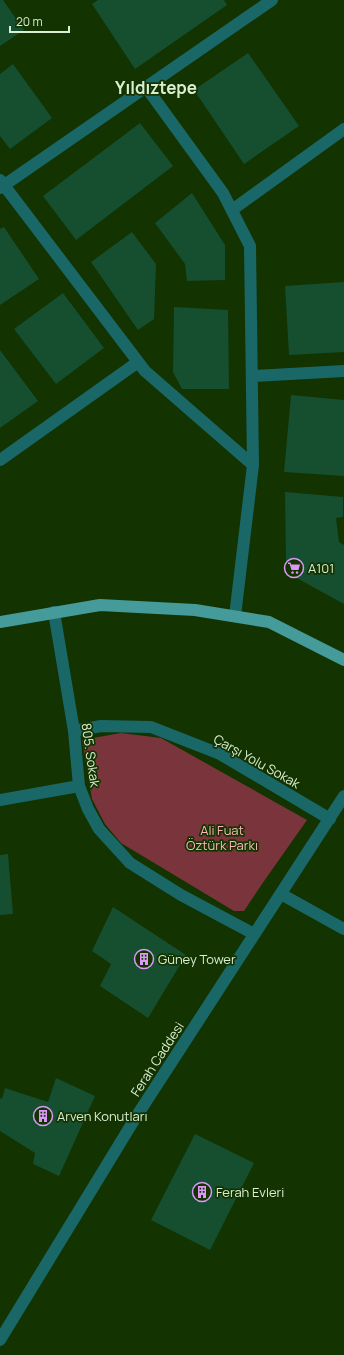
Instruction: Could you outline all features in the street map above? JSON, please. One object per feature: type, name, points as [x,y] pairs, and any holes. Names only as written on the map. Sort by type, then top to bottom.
[{"type":"main road","points":[[0,622],[100,605],[195,610],[268,622],[344,660]]},
{"type":"street","points":[[253,464],[145,371],[1,185],[146,88],[272,0]]},
{"type":"street","points":[[146,88],[223,193],[250,246],[253,464],[235,616]]},
{"type":"street","points":[[232,210],[344,129]]},
{"type":"street","points":[[0,460],[138,362]]},
{"type":"street","points":[[252,376],[344,371]]},
{"type":"street","name":"805. Sokak","points":[[54,612],[74,731],[79,786],[88,809],[100,830],[130,863],[181,895],[254,934]]},
{"type":"street","name":"Çarşı Yolu Sokak","points":[[74,731],[101,726],[151,727],[220,754],[330,819]]},
{"type":"street","points":[[0,800],[79,786]]},
{"type":"street","name":"Ferah Caddesi","points":[[0,1340],[136,1117],[344,796]]},
{"type":"street","points":[[281,894],[344,929]]},
{"type":"green space","name":"Ali Fuat Öztürk Parkı","points":[[121,733],[161,738],[307,820],[244,911],[234,911],[121,843],[105,824],[92,799],[82,740]]},
{"type":"building","points":[[0,0],[3,0],[24,30],[0,46]]},
{"type":"building","points":[[98,0],[224,0],[227,5],[135,69],[92,4]]},
{"type":"building","points":[[248,53],[299,126],[244,164],[194,90]]},
{"type":"building","points":[[13,64],[52,118],[10,149],[0,136],[0,74]]},
{"type":"building","points":[[140,123],[173,166],[76,240],[43,196]]},
{"type":"building","points":[[192,193],[225,245],[225,280],[187,281],[185,264],[155,223]]},
{"type":"building","points":[[4,227],[39,279],[0,305],[0,229]]},
{"type":"building","points":[[132,232],[156,264],[154,319],[138,330],[91,262]]},
{"type":"building","points":[[344,282],[344,352],[289,355],[285,286]]},
{"type":"building","points":[[63,293],[104,348],[56,384],[14,329]]},
{"type":"building","points":[[174,307],[228,310],[229,389],[182,389],[173,372]]},
{"type":"building","points":[[0,350],[38,401],[0,428]]},
{"type":"building","points":[[291,395],[344,400],[344,476],[284,472]]},
{"type":"building","points":[[285,492],[343,497],[343,517],[336,518],[339,542],[344,545],[344,604],[293,576],[286,565]]},
{"type":"building","points":[[8,854],[13,914],[0,915],[0,855]]},
{"type":"building","name":"Güney Tower","points":[[113,907],[186,955],[148,1018],[100,986],[111,964],[92,951]]},
{"type":"building","name":"Arven Konutları","points":[[56,1078],[95,1096],[59,1176],[33,1164],[35,1153],[0,1131],[0,1098],[2,1099],[5,1088],[48,1102]]},
{"type":"building","name":"Ferah Evleri","points":[[195,1134],[254,1163],[210,1250],[151,1220]]},
{"type":"place","name":"A101","points":[[294,568]]},
{"type":"place","name":"Güney Tower","points":[[144,959]]},
{"type":"place","name":"Arven Konutları","points":[[43,1116]]},
{"type":"place","name":"Ferah Evleri","points":[[202,1192]]},
{"type":"district","name":"Yıldıztepe","points":[[156,88]]}]
